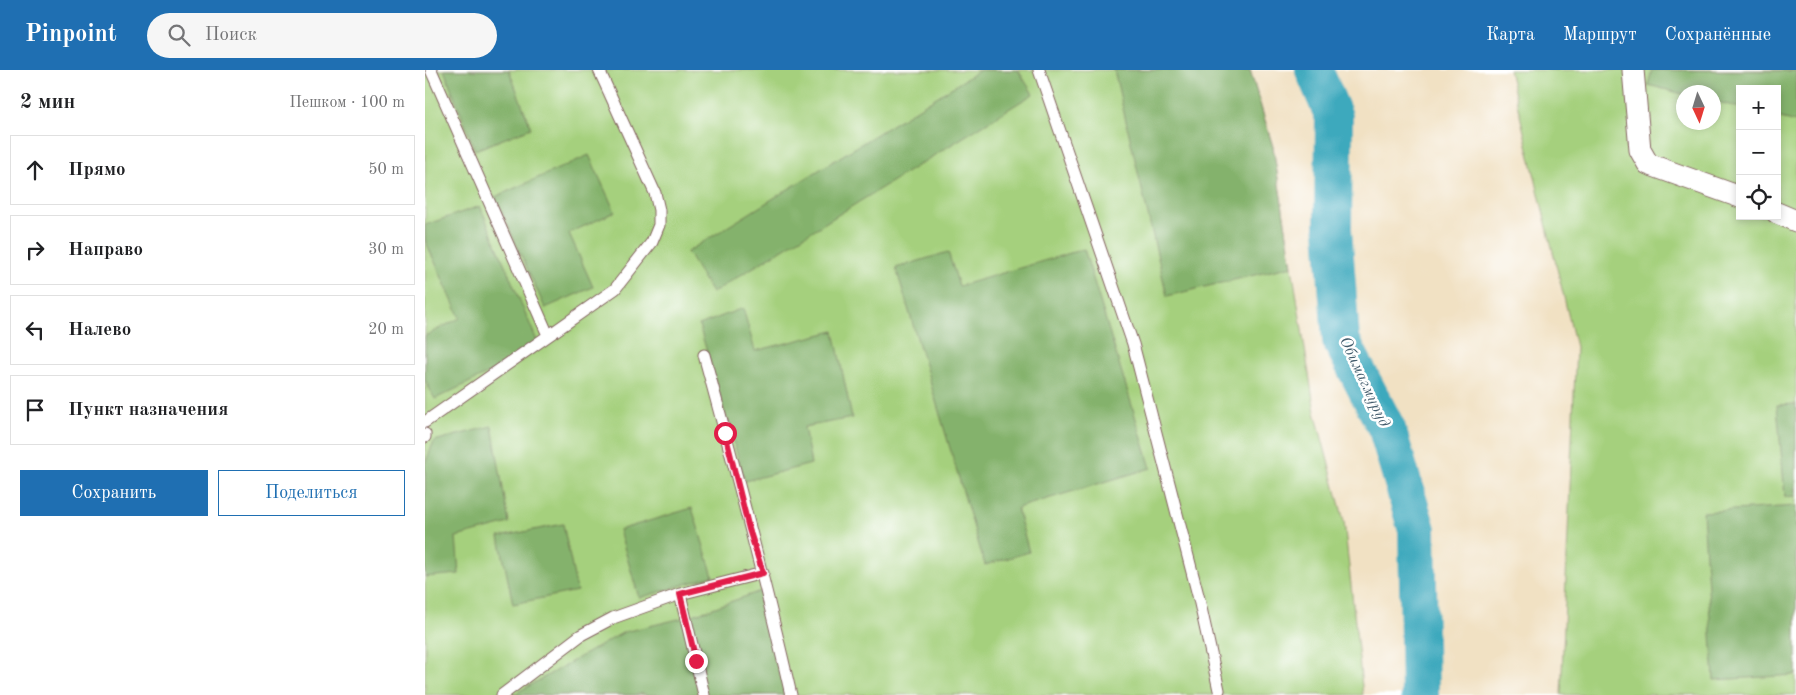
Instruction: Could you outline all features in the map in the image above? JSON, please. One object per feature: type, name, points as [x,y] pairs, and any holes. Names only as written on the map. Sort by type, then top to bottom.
[{"type":"street","points":[[1633,70],[1640,150],[1648,164],[1736,195]]},
{"type":"street","points":[[1781,215],[1796,221]]},
{"type":"lane","points":[[431,70],[548,335]]},
{"type":"lane","points":[[425,422],[615,289],[652,242],[659,225],[659,210],[655,193],[599,70]]},
{"type":"lane","points":[[1039,70],[1133,344],[1199,599],[1219,690]]},
{"type":"lane","points":[[704,355],[749,529],[763,573],[791,695]]},
{"type":"lane","points":[[502,695],[581,635],[613,618],[680,594],[763,573]]},
{"type":"lane","points":[[680,594],[704,695]]},
{"type":"green space","points":[[425,70],[1250,70],[1273,147],[1315,412],[1344,521],[1363,695],[425,695]]},
{"type":"green space","points":[[444,70],[509,70],[531,128],[475,150]]},
{"type":"green space","points":[[980,70],[1018,70],[1033,94],[712,293],[687,252]]},
{"type":"green space","points":[[1114,70],[1250,70],[1273,147],[1292,266],[1167,296]]},
{"type":"green space","points":[[1509,70],[1796,70],[1796,695],[1561,695],[1576,347]]},
{"type":"green space","points":[[1652,70],[1796,71],[1796,122],[1781,118],[1781,85],[1736,85],[1736,107],[1721,103],[1721,85],[1676,85],[1676,92],[1648,85]]},
{"type":"green space","points":[[589,155],[615,212],[569,233],[593,287],[545,308],[495,197]]},
{"type":"green space","points":[[480,206],[540,348],[435,399],[425,380],[425,336],[460,318],[425,240],[425,225]]},
{"type":"green space","points":[[1084,249],[1151,468],[1017,508],[1029,552],[985,565],[896,268],[948,252],[959,286]]},
{"type":"green space","points":[[743,308],[755,351],[834,331],[852,418],[804,427],[811,464],[745,481],[699,325]]},
{"type":"green space","points":[[1796,404],[1796,496],[1785,497],[1777,405]]},
{"type":"green space","points":[[492,426],[509,523],[456,537],[459,574],[425,577],[425,464],[434,441]]},
{"type":"green space","points":[[1796,506],[1796,675],[1714,680],[1703,512]]},
{"type":"green space","points":[[692,508],[713,576],[639,598],[619,530]]},
{"type":"green space","points":[[563,524],[577,591],[513,604],[499,537]]},
{"type":"green space","points":[[764,590],[788,695],[645,695],[643,693],[638,695],[513,695],[624,632],[687,617]]},
{"type":"waterway","name":"Обимагмуруд","points":[[1314,70],[1334,117],[1333,229],[1341,340],[1387,429],[1417,530],[1420,695]]},
{"type":"route","points":[[696,661],[680,594],[763,573],[749,529],[725,433]]}]
